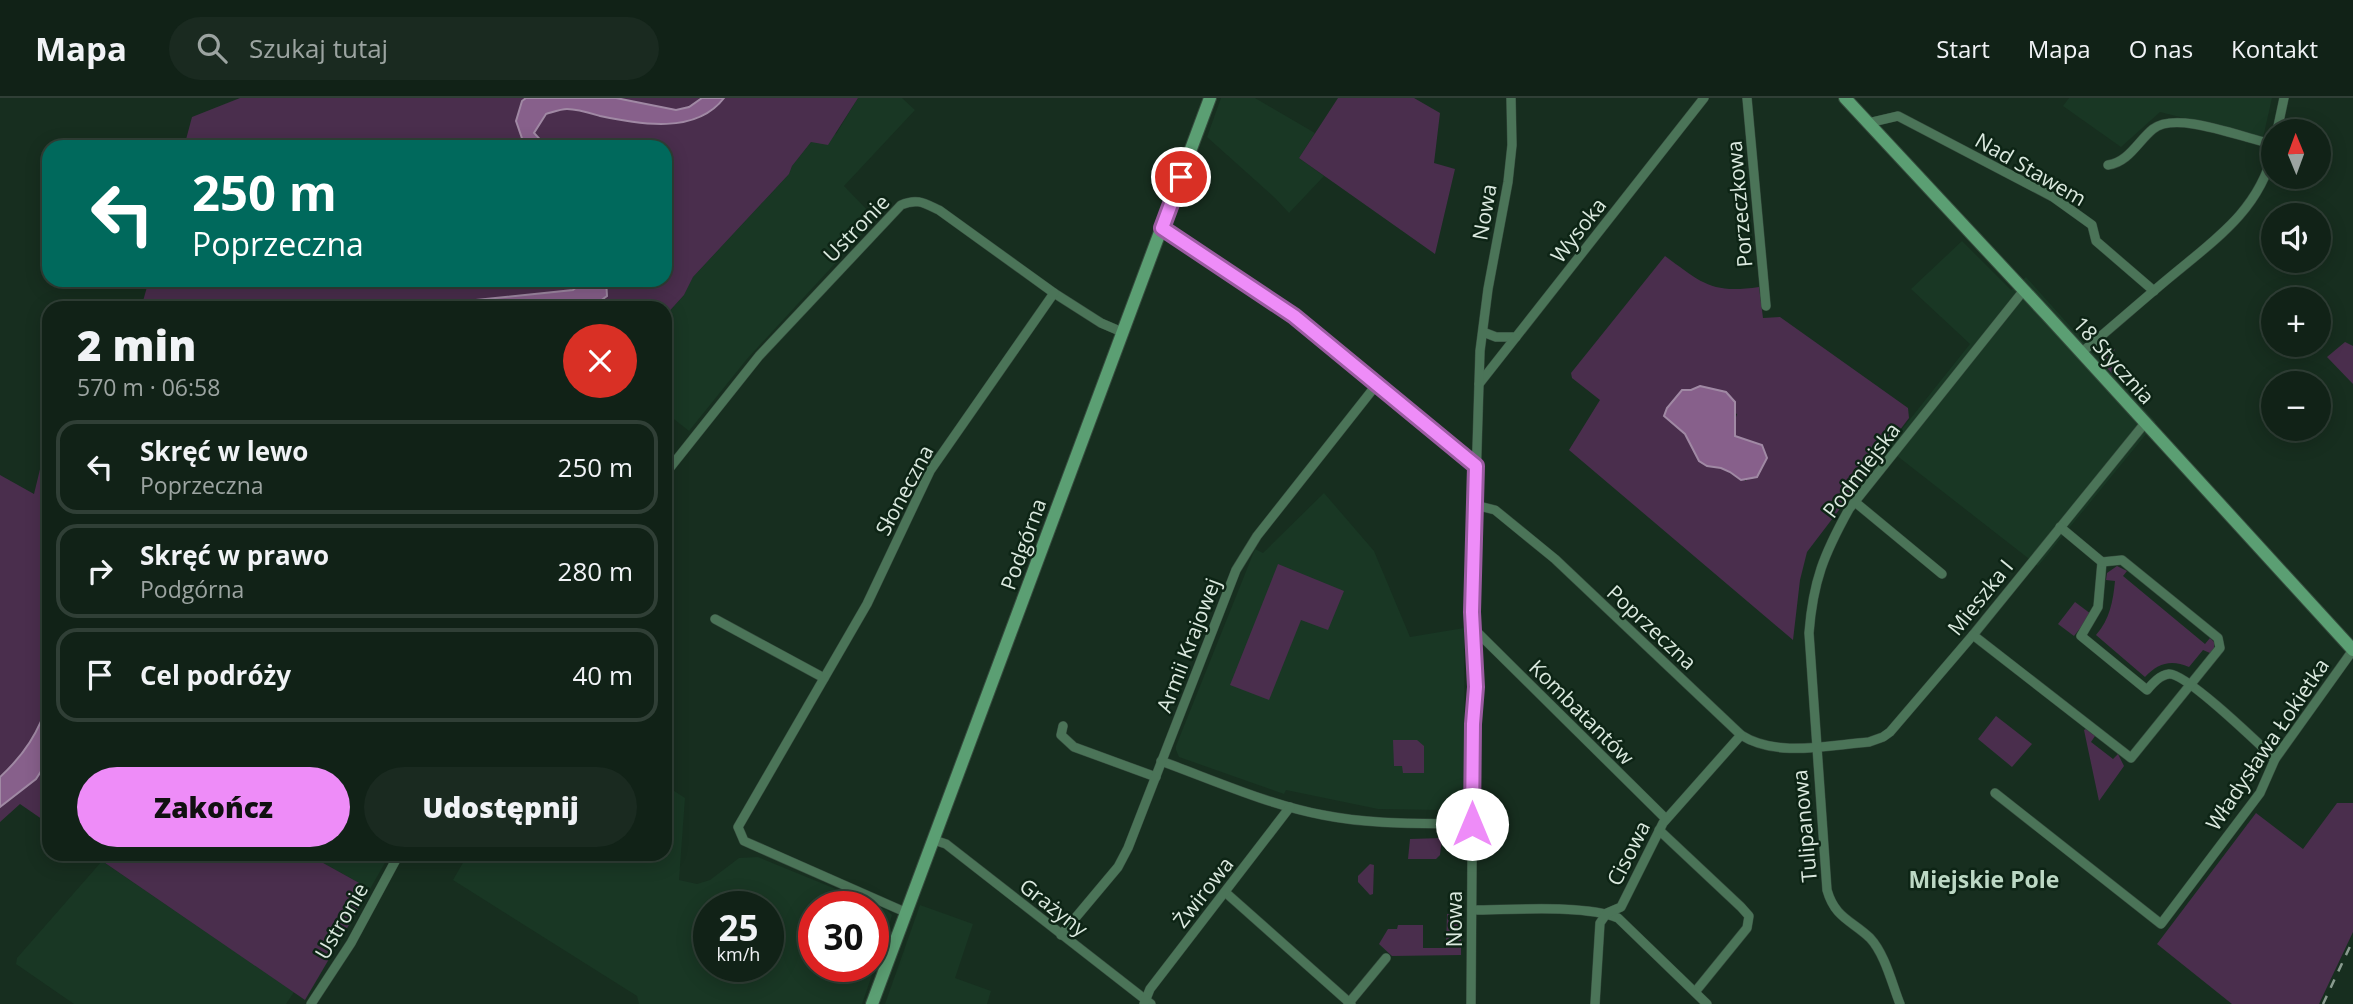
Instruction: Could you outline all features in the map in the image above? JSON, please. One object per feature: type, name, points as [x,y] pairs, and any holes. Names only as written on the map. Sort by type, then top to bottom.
[{"type":"main road","name":"Podgórna","points":[[872,1004],[1210,98]]},
{"type":"main road","name":"18 Stycznia","points":[[1844,98],[2082,352],[2353,650]]},
{"type":"street","name":"Nowa","points":[[1471,1004],[1473,724],[1476,687],[1472,612],[1479,384],[1482,332],[1512,145],[1511,98]]},
{"type":"street","name":"Wysoka","points":[[1479,384],[1704,98]]},
{"type":"street","name":"Porzeczkowa","points":[[1747,98],[1766,306]]},
{"type":"street","points":[[2280,119],[2284,98]]},
{"type":"street","name":"Nad Stawem","points":[[1868,123],[1898,116],[2053,197],[2092,225],[2096,241],[2154,291]]},
{"type":"street","points":[[2108,165],[2116,164],[2125,158],[2152,129],[2162,123],[2178,122],[2201,126],[2261,141]]},
{"type":"street","points":[[2082,352],[2225,234],[2243,214],[2261,186]]},
{"type":"street","name":"Ustronie","points":[[672,465],[760,356],[901,205],[912,200],[921,201],[939,210],[1054,293],[1101,323],[1122,332]]},
{"type":"street","points":[[1162,228],[1294,316],[1476,466]]},
{"type":"street","name":"Podmiejska","points":[[1815,746],[1809,633],[1811,601],[1828,547],[1855,502],[2024,290]]},
{"type":"street","name":"Słoneczna","points":[[905,912],[744,841],[738,827],[867,604],[930,471],[1054,293]]},
{"type":"street","points":[[1482,332],[1496,337],[1516,337]]},
{"type":"street","name":"Armii Krajowej","points":[[1061,935],[1118,867],[1128,848],[1236,570],[1257,536],[1377,384]]},
{"type":"street","name":"Mieszka I","points":[[1815,746],[1869,742],[1883,737],[1973,635],[2144,423]]},
{"type":"street","points":[[1855,502],[1942,575]]},
{"type":"street","name":"Poprzeczna","points":[[1475,505],[1495,510],[1555,559],[1741,735],[1753,743],[1773,748],[1815,746]]},
{"type":"street","points":[[1973,635],[2131,758],[2220,648],[2218,638],[2122,560],[2102,562],[2060,527]]},
{"type":"street","points":[[2102,562],[2098,607],[2081,636],[2147,690],[2154,682],[2170,674],[2178,676],[2275,759]]},
{"type":"street","points":[[715,619],[824,678]]},
{"type":"street","name":"Kombatantów","points":[[1474,629],[1666,819]]},
{"type":"street","name":"Władysława Łokietka","points":[[1995,793],[2161,924],[2260,793],[2275,759],[2353,650]]},
{"type":"street","points":[[1063,726],[1061,735],[1074,747],[1156,777]]},
{"type":"street","name":"Cisowa","points":[[1595,1004],[1600,923],[1607,913],[1620,907],[1666,819],[1741,735]]},
{"type":"street","name":"Tulipanowa","points":[[1815,746],[1830,903],[1839,915],[1871,939],[1880,953],[1900,1004]]},
{"type":"street","points":[[1161,761],[1290,807],[1322,815],[1383,824],[1472,824]]},
{"type":"street","name":"Żwirowa","points":[[1147,1003],[1150,989],[1290,807]]},
{"type":"street","points":[[1659,830],[1749,916],[1747,928],[1695,992]]},
{"type":"street","name":"Grażyny","points":[[934,840],[946,844],[1147,1003]]},
{"type":"street","name":"Ustronie","points":[[311,1004],[351,943],[395,861]]},
{"type":"street","points":[[1225,892],[1350,1003],[1386,958]]},
{"type":"street","points":[[1472,910],[1584,910],[1607,913],[1618,918],[1707,1004]]},
{"type":"shaded area","points":[[240,98],[858,98],[828,145],[811,142],[789,174],[693,277],[684,295],[672,308],[672,301],[143,301],[147,287],[672,287],[672,140],[186,140],[192,117]]},
{"type":"shaded area","points":[[526,98],[616,98],[676,110],[689,107],[702,98],[724,98],[712,110],[698,118],[666,124],[632,122],[575,110],[560,110],[546,114],[534,133],[540,140],[523,140],[516,121],[522,101]]},
{"type":"shaded area","points":[[858,98],[902,98],[915,110],[844,186],[876,219],[747,359],[689,431],[672,418],[672,308],[684,295],[693,277],[789,174],[811,142],[836,134]]},
{"type":"shaded area","points":[[1221,98],[1255,98],[1315,133],[1299,158],[1324,176],[1289,213],[1207,137]]},
{"type":"shaded area","points":[[1338,98],[1414,98],[1440,113],[1434,163],[1455,169],[1435,254],[1299,158]]},
{"type":"shaded area","points":[[2069,98],[2272,98],[2267,119],[2261,119],[2261,137],[2160,112],[2121,147],[2063,106]]},
{"type":"shaded area","points":[[1962,241],[2011,290],[2026,277],[2156,422],[2038,566],[1887,448],[1970,344],[1911,289]]},
{"type":"shaded area","points":[[1665,256],[1698,280],[1708,284],[1729,289],[1759,287],[1763,318],[1780,317],[1908,408],[1909,418],[1807,552],[1800,580],[1793,640],[1569,450],[1600,400],[1572,378],[1571,373]],"holes":[[[1682,390],[1691,390],[1737,414],[1733,426],[1735,436],[1744,440],[1746,481],[1721,468],[1707,466],[1699,460],[1685,434],[1664,416]]]},
{"type":"shaded area","points":[[577,287],[606,287],[607,296],[600,301],[466,301],[573,290]]},
{"type":"shaded area","points":[[2345,342],[2353,346],[2353,384],[2327,357],[2331,357],[2331,354]]},
{"type":"shaded area","points":[[2103,345],[2112,346],[2115,350],[2111,353],[2119,362],[2112,373],[2100,357]]},
{"type":"shaded area","points":[[1700,386],[1726,392],[1735,402],[1735,436],[1762,445],[1767,458],[1757,477],[1741,480],[1730,472],[1699,461],[1685,434],[1664,416],[1682,390]]},
{"type":"shaded area","points":[[42,461],[42,819],[20,804],[0,822],[0,475],[34,494]]},
{"type":"shaded area","points":[[1324,493],[1374,551],[1410,637],[1464,628],[1465,789],[1442,810],[1378,809],[1286,790],[1284,794],[1179,757],[1176,750],[1255,549],[1263,553]]},
{"type":"shaded area","points":[[1278,564],[1344,591],[1328,630],[1301,620],[1269,700],[1230,685]]},
{"type":"shaded area","points":[[2117,566],[2127,571],[2123,576],[2205,644],[2210,638],[2214,642],[2214,650],[2210,653],[2203,650],[2189,667],[2176,663],[2165,664],[2145,677],[2096,635],[2108,616],[2113,596],[2115,581],[2106,580],[2107,573]]},
{"type":"shaded area","points":[[2075,602],[2091,614],[2074,636],[2058,624]]},
{"type":"shaded area","points":[[1996,716],[2032,744],[2012,767],[1978,739]]},
{"type":"shaded area","points":[[42,717],[42,770],[36,779],[0,807],[0,777],[30,742]]},
{"type":"shaded area","points":[[2084,730],[2095,736],[2091,742],[2113,759],[2118,754],[2124,766],[2099,801]]},
{"type":"shaded area","points":[[1393,740],[1417,740],[1424,746],[1424,773],[1403,773],[1402,766],[1394,766]]},
{"type":"shaded area","points":[[672,790],[685,798],[679,880],[697,884],[710,880],[739,858],[758,857],[841,891],[798,891],[798,982],[870,982],[862,1004],[639,1004],[637,996],[453,880],[464,861],[672,861]]},
{"type":"shaded area","points":[[2337,803],[2353,803],[2353,932],[2319,1004],[2232,1004],[2157,944],[2256,813],[2303,849]]},
{"type":"shaded area","points":[[1442,838],[1440,855],[1436,859],[1408,859],[1410,839]]},
{"type":"shaded area","points":[[102,861],[294,992],[286,1004],[74,1004],[16,964],[17,958]]},
{"type":"shaded area","points":[[102,861],[320,861],[370,889],[305,1000]]},
{"type":"shaded area","points":[[320,861],[386,861],[370,889]]},
{"type":"shaded area","points":[[1370,864],[1374,865],[1373,894],[1370,895],[1358,882],[1358,876]]},
{"type":"shaded area","points":[[920,905],[973,924],[955,978],[991,991],[987,1004],[885,1004]]},
{"type":"shaded area","points":[[1447,914],[1461,914],[1461,955],[1392,956],[1379,944],[1388,929],[1397,929],[1398,925],[1423,925],[1423,948],[1446,948]]},
{"type":"railway","points":[[2323,1004],[2353,940]]},
{"type":"district","name":"Miejskie Pole","points":[[1984,879]]},
{"type":"route","points":[[1181,177],[1162,228],[1294,316],[1476,466],[1472,612],[1476,652],[1476,704],[1473,724],[1472,824]]}]
